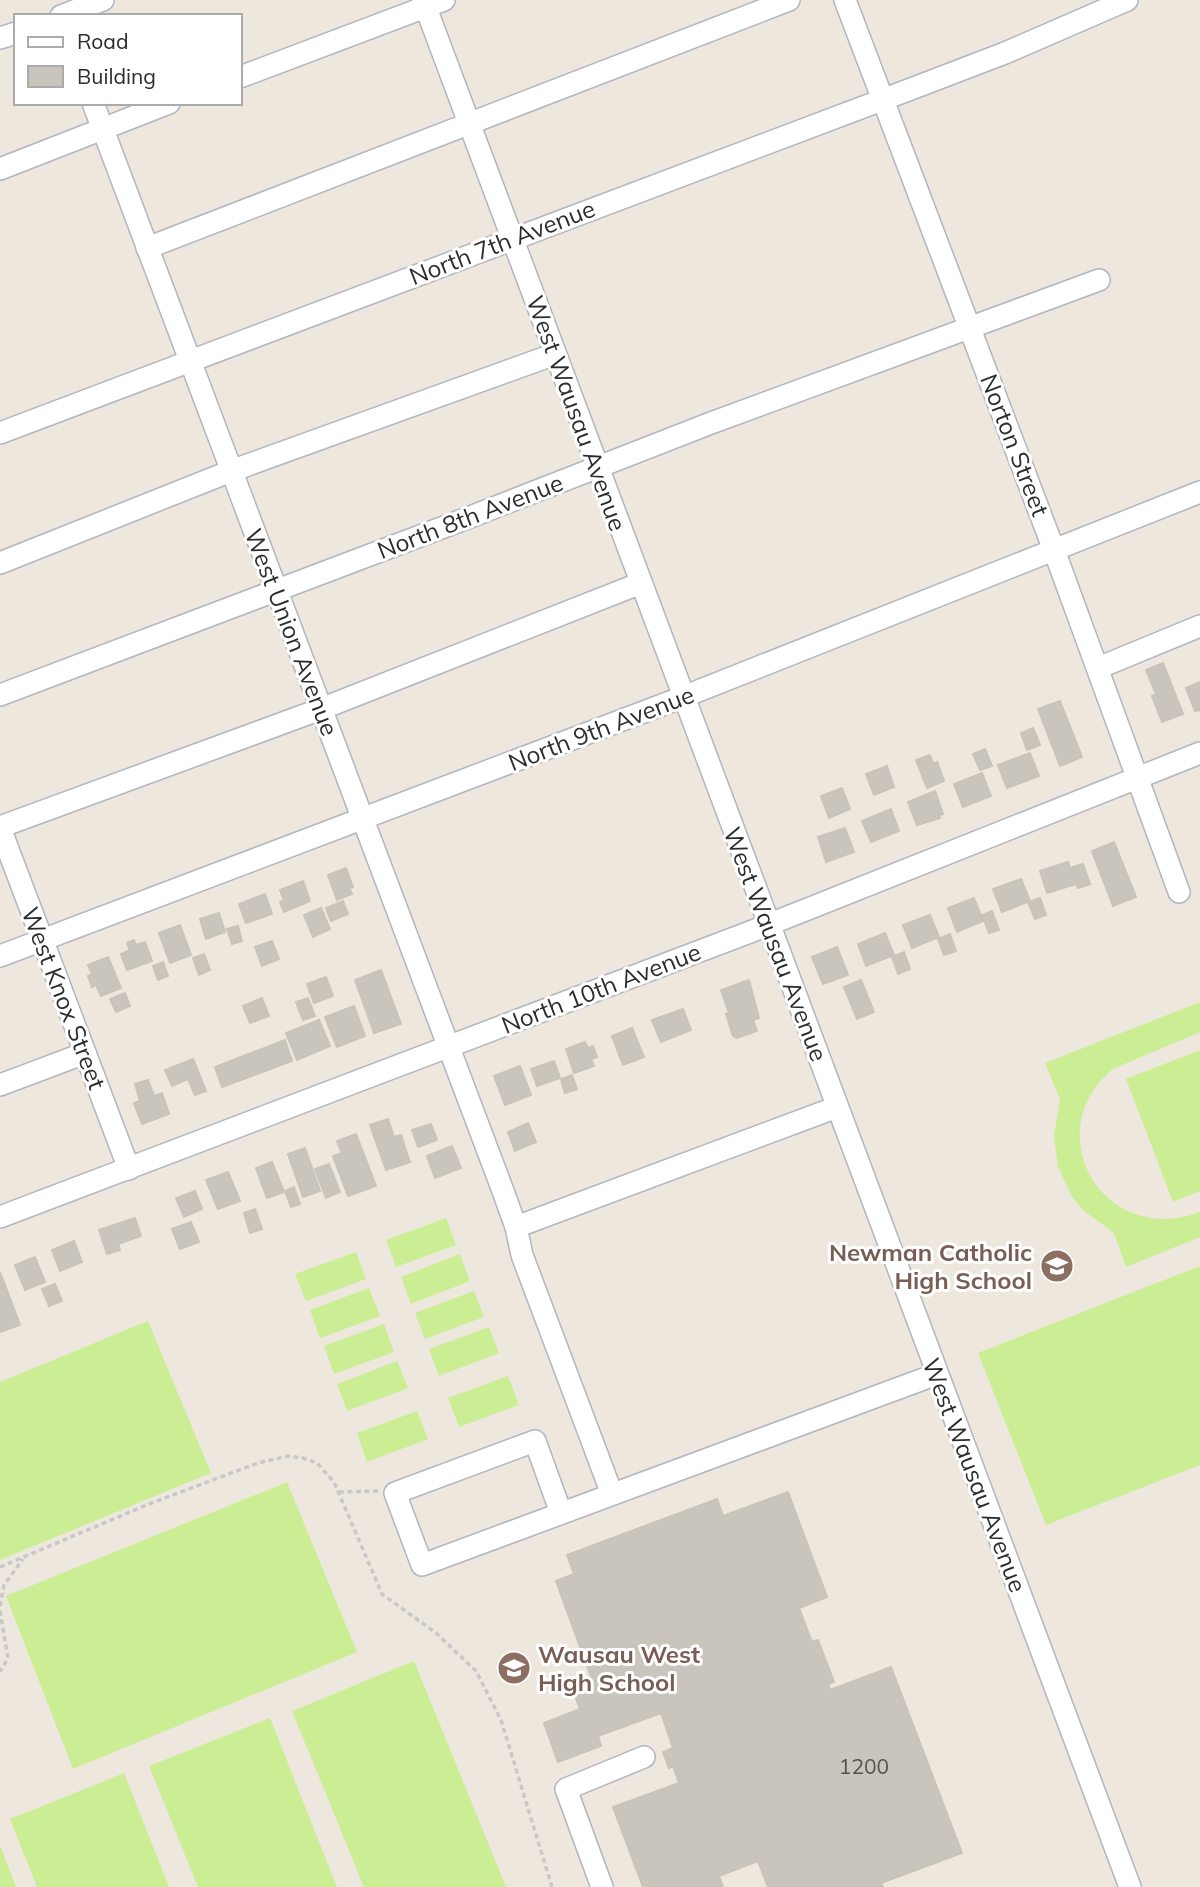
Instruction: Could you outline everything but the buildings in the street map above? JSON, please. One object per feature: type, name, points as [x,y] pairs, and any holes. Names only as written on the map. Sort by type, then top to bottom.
[{"type":"street","points":[[66,14],[103,0]]},
{"type":"street","points":[[148,248],[789,0]]},
{"type":"street","name":"Norton Street","points":[[845,0],[1054,550],[1179,892]]},
{"type":"street","name":"North 7th Avenue","points":[[0,433],[1005,53],[1127,0]]},
{"type":"street","points":[[242,76],[431,2]]},
{"type":"street","name":"West Wausau Avenue","points":[[431,2],[469,124],[512,240],[1130,1887]]},
{"type":"street","name":"West Union Avenue","points":[[94,105],[516,1227],[522,1255],[612,1494]]},
{"type":"street","points":[[0,169],[164,105]]},
{"type":"street","name":"North 8th Avenue","points":[[0,695],[597,467],[1099,280]]},
{"type":"street","points":[[0,563],[231,471],[555,354]]},
{"type":"street","name":"North 9th Avenue","points":[[0,957],[683,697],[1200,492]]},
{"type":"street","points":[[0,827],[321,709],[641,583]]},
{"type":"street","points":[[1098,668],[1200,626]]},
{"type":"street","name":"North 10th Avenue","points":[[0,1217],[768,925],[1200,753]]},
{"type":"street","name":"West Knox Street","points":[[0,827],[128,1169]]},
{"type":"street","points":[[0,1085],[85,1053]]},
{"type":"street","points":[[516,1227],[837,1107]]},
{"type":"street","points":[[561,1513],[535,1441],[395,1493],[422,1565],[937,1374]]},
{"type":"street","points":[[602,1887],[566,1789],[644,1757]]},
{"type":"path","points":[[0,1567],[149,1504],[282,1456],[303,1458],[317,1464],[328,1474],[339,1492],[382,1594],[436,1633],[476,1671],[501,1720],[552,1887]]},
{"type":"path","points":[[339,1492],[366,1490],[395,1493]]},
{"type":"path","points":[[0,1672],[8,1658],[0,1609],[4,1585],[23,1558]]},
{"type":"green space","points":[[1200,1002],[1200,1032],[1113,1069],[1091,1095],[1081,1123],[1081,1152],[1092,1178],[1110,1199],[1135,1214],[1166,1219],[1200,1212],[1200,1237],[1126,1267],[1114,1233],[1083,1210],[1072,1197],[1058,1167],[1054,1136],[1060,1099],[1045,1063]]},
{"type":"green space","points":[[1200,1050],[1200,1191],[1173,1202],[1126,1079]]},
{"type":"green space","points":[[446,1218],[456,1245],[396,1267],[386,1240]]},
{"type":"green space","points":[[356,1252],[366,1279],[306,1301],[295,1274]]},
{"type":"green space","points":[[460,1254],[470,1281],[411,1304],[401,1277]]},
{"type":"green space","points":[[1200,1266],[1200,1465],[1046,1525],[978,1353]]},
{"type":"green space","points":[[369,1288],[380,1316],[320,1338],[310,1310]]},
{"type":"green space","points":[[474,1291],[484,1317],[425,1339],[415,1313]]},
{"type":"green space","points":[[148,1321],[211,1473],[0,1560],[0,1382]]},
{"type":"green space","points":[[384,1324],[394,1352],[334,1374],[324,1346]]},
{"type":"green space","points":[[489,1327],[499,1353],[439,1376],[429,1349]]},
{"type":"green space","points":[[397,1361],[408,1388],[347,1411],[337,1384]]},
{"type":"green space","points":[[508,1376],[519,1405],[459,1427],[448,1398]]},
{"type":"green space","points":[[417,1411],[428,1439],[367,1462],[357,1433]]},
{"type":"green space","points":[[287,1482],[357,1652],[73,1769],[6,1596]]},
{"type":"green space","points":[[414,1661],[506,1887],[364,1887],[292,1711]]},
{"type":"green space","points":[[270,1718],[337,1887],[198,1887],[149,1766]]},
{"type":"green space","points":[[124,1773],[169,1887],[37,1887],[10,1819]]},
{"type":"green space","points":[[0,1845],[16,1887],[0,1887]]},
{"type":"place","name":"Newman Catholic High School","points":[[1057,1266]]},
{"type":"place","name":"Wausau West High School","points":[[514,1668]]}]
